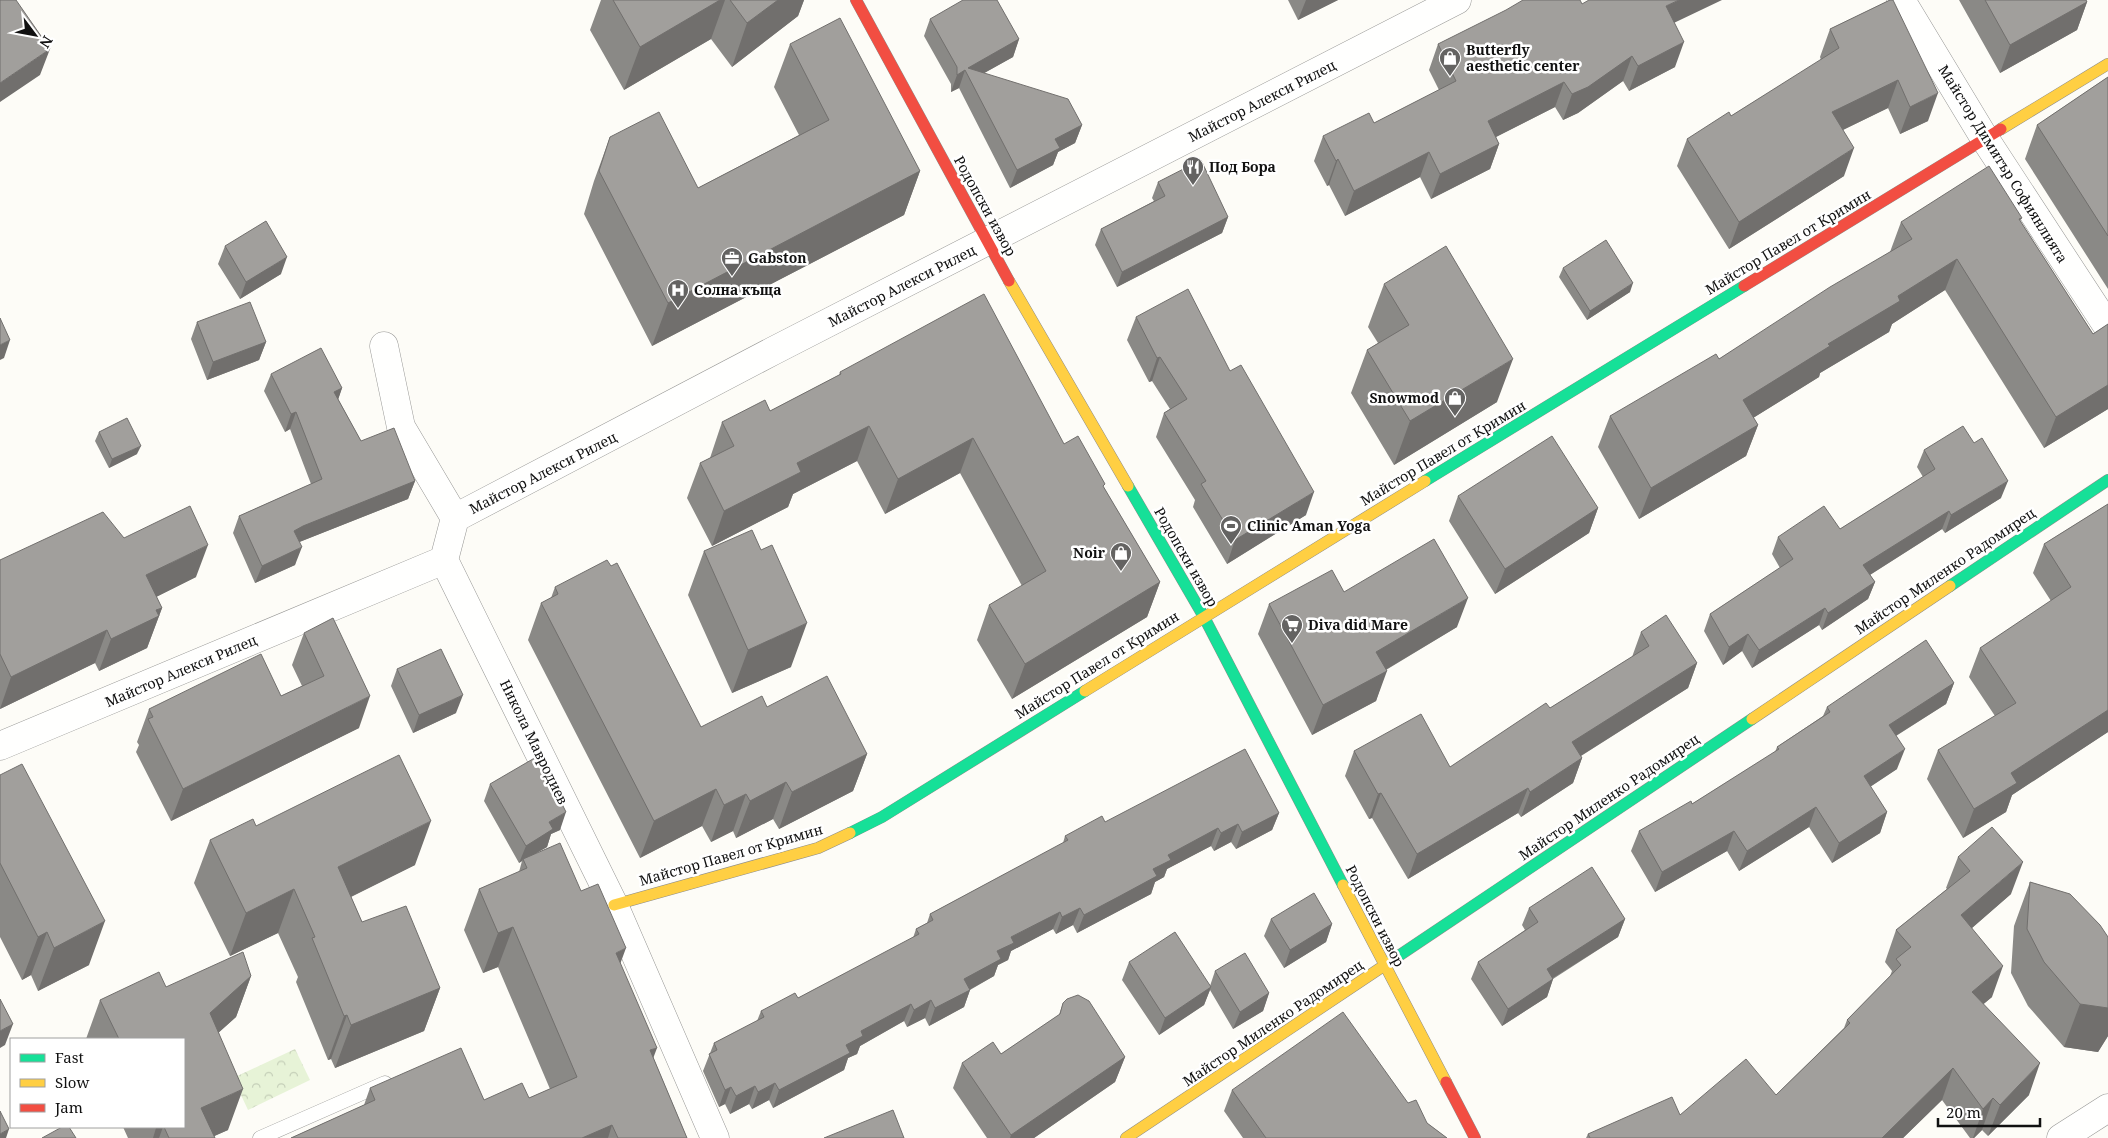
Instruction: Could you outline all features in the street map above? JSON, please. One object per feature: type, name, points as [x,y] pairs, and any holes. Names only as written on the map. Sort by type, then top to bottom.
[{"type":"street","name":"Родопски извор","points":[[856,0],[986,243],[1204,617],[1475,1138]]},
{"type":"street","name":"Майстор Алекси Рилец","points":[[455,518],[773,351],[1456,0]]},
{"type":"street","name":"Майстор Димитър Софиянлията","points":[[1901,0],[1984,139],[2108,327]]},
{"type":"street","name":"Майстор Павел от Кримин","points":[[614,905],[818,848],[874,821],[2108,64]]},
{"type":"street","points":[[384,346],[401,427],[455,518],[444,560]]},
{"type":"street","name":"Майстор Миленко Радомирец","points":[[1126,1138],[2108,480]]},
{"type":"street","name":"Майстор Алекси Рилец","points":[[0,746],[444,560]]},
{"type":"street","name":"Никола Мавродиев","points":[[444,560],[614,905],[715,1138]]},
{"type":"street","points":[[2061,1138],[2108,1108]]},
{"type":"lane","points":[[260,1138],[323,1116],[394,1080]]},
{"type":"green space","points":[[295,1049],[310,1080],[248,1110],[233,1078]]},
{"type":"building","points":[[0,0],[16,0],[50,49],[0,83]]},
{"type":"building","points":[[613,0],[720,0],[640,47]]},
{"type":"building","points":[[730,0],[778,0],[747,23]]},
{"type":"building","points":[[963,0],[997,0],[1019,39],[968,68],[1068,99],[1082,125],[1055,139],[1060,148],[1017,170],[965,70],[957,75],[957,67],[930,19]]},
{"type":"building","points":[[1523,0],[1580,0],[1582,4],[1589,0],[1679,0],[1666,6],[1684,42],[1638,66],[1632,56],[1588,87],[1572,94],[1564,82],[1488,121],[1499,144],[1440,174],[1429,152],[1354,191],[1338,159],[1336,161],[1323,136],[1369,113],[1374,123],[1456,81],[1438,44]]},
{"type":"building","points":[[1893,0],[1938,93],[1910,107],[1898,80],[1832,112],[1854,148],[1739,222],[1687,139],[1729,112],[1731,116],[1839,48],[1830,29]]},
{"type":"building","points":[[1985,0],[2086,0],[2087,2],[2010,45]]},
{"type":"building","points":[[840,18],[920,171],[668,303],[599,171],[610,137],[659,112],[698,188],[829,120],[790,44]]},
{"type":"building","points":[[2108,77],[2108,236],[2037,125]]},
{"type":"building","points":[[1201,160],[1228,217],[1122,272],[1101,229],[1165,196],[1158,182]]},
{"type":"building","points":[[1989,166],[2022,218],[2019,219],[2093,334],[2108,324],[2108,385],[2056,417],[1957,259],[1898,296],[1900,301],[1828,344],[1830,346],[1743,400],[1758,425],[1651,488],[1610,416],[1716,354],[1719,359],[1830,287],[1912,239],[1901,222]]},
{"type":"building","points":[[266,221],[287,257],[246,282],[225,246]]},
{"type":"building","points":[[1606,240],[1633,283],[1590,311],[1563,268]]},
{"type":"building","points":[[1446,246],[1513,359],[1410,421],[1367,350],[1409,325],[1384,284]]},
{"type":"building","points":[[1188,289],[1230,371],[1241,365],[1314,492],[1235,540],[1201,484],[1206,481],[1164,413],[1187,399],[1160,357],[1157,358],[1136,317]]},
{"type":"building","points":[[984,294],[1064,444],[1078,436],[1105,484],[1103,486],[1160,582],[1025,664],[989,605],[1046,571],[973,438],[898,479],[869,426],[797,463],[801,472],[724,511],[700,463],[734,446],[722,422],[765,400],[770,411],[841,374],[840,372]]},
{"type":"building","points":[[250,302],[266,342],[213,362],[197,322]]},
{"type":"building","points":[[0,318],[10,340],[0,345]]},
{"type":"building","points":[[321,348],[342,388],[334,392],[361,441],[394,428],[415,481],[294,531],[302,547],[262,566],[239,516],[322,479],[296,412],[291,414],[271,374]]},
{"type":"building","points":[[127,418],[141,446],[112,459],[99,432]]},
{"type":"building","points":[[1963,426],[1974,443],[1982,438],[2008,481],[1951,515],[1949,511],[1863,565],[1875,582],[1828,613],[1825,608],[1759,650],[1748,634],[1729,647],[1710,614],[1793,559],[1778,537],[1824,506],[1840,529],[1935,469],[1924,450]]},
{"type":"building","points":[[1552,436],[1598,508],[1505,569],[1458,496]]},
{"type":"building","points":[[2108,504],[2108,710],[2011,773],[2017,783],[1974,809],[1938,750],[2016,703],[1980,648],[2071,587],[2044,544]]},
{"type":"building","points":[[190,506],[208,545],[146,575],[162,608],[156,610],[159,616],[111,639],[107,630],[11,677],[0,654],[0,560],[103,512],[124,538]]},
{"type":"building","points":[[752,530],[761,550],[772,545],[807,623],[748,650],[704,551]]},
{"type":"building","points":[[1434,539],[1468,598],[1376,652],[1387,671],[1323,705],[1269,604],[1332,570],[1344,592]]},
{"type":"building","points":[[607,560],[611,566],[617,563],[701,727],[762,696],[767,707],[827,676],[867,754],[792,792],[786,782],[750,801],[746,794],[724,805],[716,789],[654,821],[541,603],[558,594],[555,587]]},
{"type":"building","points":[[1666,615],[1697,663],[1572,742],[1582,758],[1530,792],[1528,788],[1417,854],[1381,793],[1378,794],[1354,751],[1421,714],[1450,767],[1546,703],[1550,708],[1649,646],[1641,632]]},
{"type":"building","points":[[333,618],[370,696],[183,789],[148,719],[153,717],[149,709],[261,654],[281,696],[324,676],[304,633]]},
{"type":"building","points":[[1926,640],[1954,683],[1889,725],[1905,749],[1864,776],[1887,812],[1839,843],[1816,807],[1747,851],[1734,831],[1662,872],[1639,831],[1691,801],[1692,804],[1779,749],[1777,747],[1830,712],[1827,707]]},
{"type":"building","points":[[441,649],[463,695],[419,715],[397,669]]},
{"type":"building","points":[[1245,749],[1279,813],[1242,832],[1238,824],[1221,833],[1218,828],[1168,855],[1171,860],[1153,869],[1157,876],[1084,915],[1080,908],[1062,917],[1060,912],[1011,937],[1014,943],[997,951],[1001,959],[964,979],[970,990],[935,1008],[931,1000],[914,1010],[911,1004],[861,1031],[863,1036],[846,1045],[850,1053],[779,1090],[775,1083],[758,1092],[755,1086],[736,1096],[731,1087],[725,1090],[709,1054],[717,1050],[714,1043],[764,1017],[761,1011],[795,993],[798,998],[919,934],[916,929],[933,920],[930,914],[1068,840],[1065,836],[1102,816],[1105,822]]},
{"type":"building","points":[[399,755],[431,821],[338,867],[362,922],[406,906],[440,988],[351,1025],[347,1015],[344,1016],[312,938],[315,937],[294,889],[246,913],[210,840],[253,819],[256,826]]},
{"type":"building","points":[[538,756],[566,812],[549,822],[553,829],[526,846],[490,784]]},
{"type":"building","points":[[22,764],[105,921],[54,948],[47,932],[38,937],[0,863],[0,775]]},
{"type":"building","points":[[1992,827],[2023,862],[1961,915],[2003,966],[1972,992],[2040,1063],[2000,1105],[1993,1098],[1983,1109],[1953,1068],[1882,1138],[1590,1138],[1588,1134],[1672,1097],[1680,1115],[1746,1059],[1776,1095],[1850,1023],[1847,1020],[1901,965],[1896,959],[1911,947],[1896,930],[1970,871],[1958,857]]},
{"type":"building","points":[[560,843],[581,891],[598,884],[626,948],[616,953],[657,1048],[650,1050],[687,1138],[618,1138],[612,1125],[582,1138],[291,1138],[375,1100],[370,1088],[461,1048],[484,1100],[522,1083],[529,1098],[577,1077],[513,927],[498,933],[479,889],[527,868],[523,859]]},
{"type":"building","points":[[1592,867],[1625,919],[1547,969],[1553,979],[1508,1009],[1478,962],[1538,922],[1529,908]]},
{"type":"building","points":[[2030,882],[2070,894],[2100,925],[2108,937],[2108,1008],[2080,1004],[2044,962],[2027,929]]},
{"type":"building","points":[[1314,893],[1332,924],[1290,950],[1271,919]]},
{"type":"building","points":[[1175,932],[1211,987],[1165,1018],[1129,962]]},
{"type":"building","points":[[243,952],[251,976],[210,1013],[243,1089],[201,1108],[215,1138],[169,1138],[164,1128],[185,1128],[185,1038],[119,1038],[100,1000],[159,972],[166,987]]},
{"type":"building","points":[[1245,953],[1269,993],[1240,1012],[1215,971]]},
{"type":"building","points":[[1078,995],[1089,1001],[1125,1057],[1011,1135],[962,1063],[993,1042],[1001,1054],[1060,1014],[1063,1003],[1067,999]]},
{"type":"building","points":[[0,999],[13,1024],[0,1031]]},
{"type":"building","points":[[1343,1012],[1408,1103],[1416,1100],[1427,1123],[1447,1138],[1266,1138],[1232,1090]]},
{"type":"building","points":[[893,1110],[904,1138],[824,1138]]},
{"type":"building","points":[[0,1111],[9,1129],[0,1134]]},
{"type":"building","points":[[60,1128],[70,1128],[76,1138],[42,1138]]},
{"type":"traffic: fast","points":[[1425,481],[1744,286]]},
{"type":"traffic: fast","points":[[1950,586],[2108,480]]},
{"type":"traffic: fast","points":[[1128,486],[1204,617],[1343,885]]},
{"type":"traffic: fast","points":[[850,833],[882,817],[1085,691]]},
{"type":"traffic: fast","points":[[1388,963],[1752,719]]},
{"type":"traffic: slow","points":[[2001,129],[2108,64]]},
{"type":"traffic: slow","points":[[1009,281],[1128,486]]},
{"type":"traffic: slow","points":[[1085,691],[1425,481]]},
{"type":"traffic: slow","points":[[1752,719],[1950,586]]},
{"type":"traffic: slow","points":[[614,905],[818,848],[850,833]]},
{"type":"traffic: slow","points":[[1343,885],[1446,1082]]},
{"type":"traffic: slow","points":[[1126,1138],[1388,963]]},
{"type":"traffic: jam","points":[[856,0],[1009,281]]},
{"type":"traffic: jam","points":[[1744,286],[2001,129]]},
{"type":"traffic: jam","points":[[1446,1082],[1475,1138]]},
{"type":"place","name":"Butterfly aesthetic center","points":[[1450,77]]},
{"type":"place","name":"Под Бора","points":[[1193,186]]},
{"type":"place","name":"Gabston","points":[[732,277]]},
{"type":"place","name":"Солна къща","points":[[678,309]]},
{"type":"place","name":"Snowmod","points":[[1455,417]]},
{"type":"place","name":"Clinic Aman Yoga","points":[[1231,545]]},
{"type":"place","name":"Noir","points":[[1121,572]]},
{"type":"place","name":"Diva did Mare","points":[[1292,644]]}]
